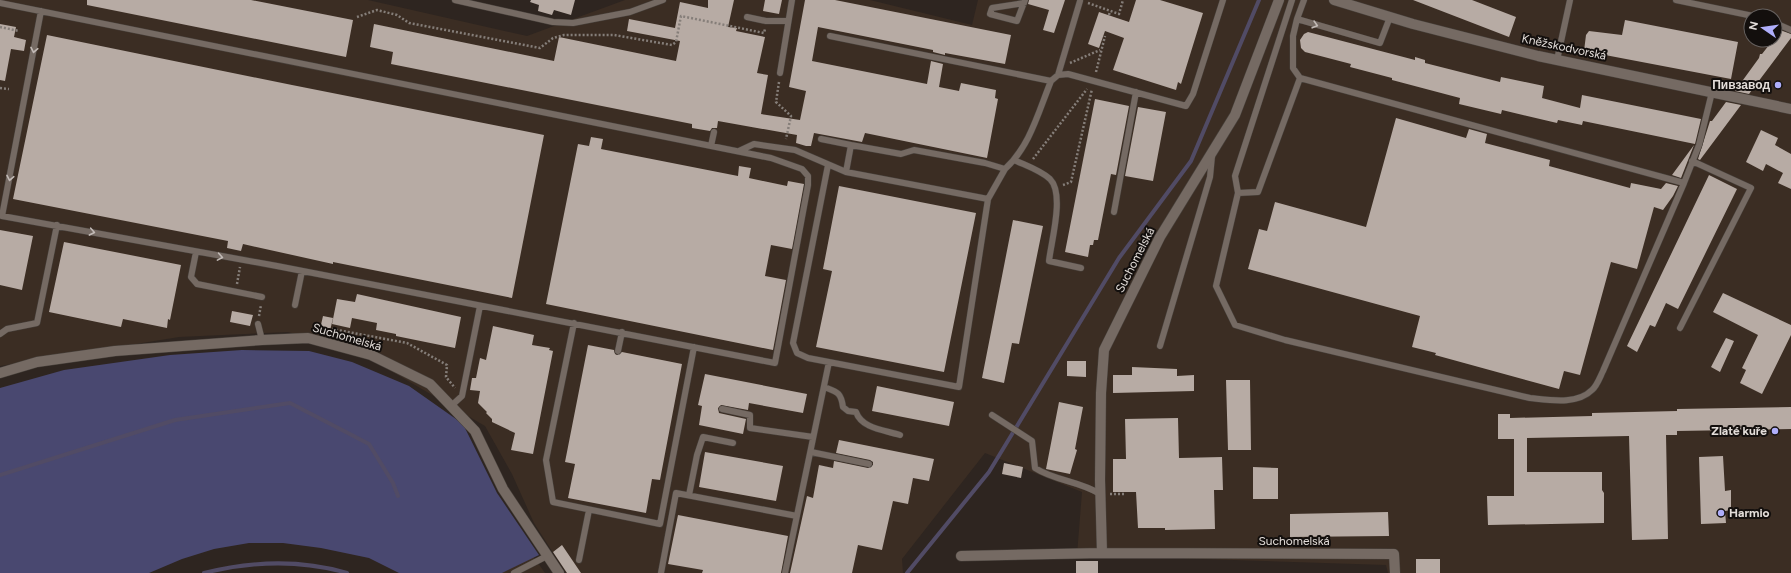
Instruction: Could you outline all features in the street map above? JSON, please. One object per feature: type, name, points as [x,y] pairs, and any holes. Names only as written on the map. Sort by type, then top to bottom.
[{"type":"street","name":"Suchomelská","points":[[1102,553],[1100,494],[1101,393],[1104,350],[1160,237],[1235,115],[1279,0]]},
{"type":"street","name":"Kněžskodvorská","points":[[1334,0],[1390,17],[1557,60],[1791,109]]},
{"type":"street","name":"Suchomelská","points":[[0,372],[37,362],[115,351],[262,340],[308,338],[371,355],[430,384],[475,431],[503,489],[559,573]]},
{"type":"street","name":"Suchomelská","points":[[961,556],[1102,553],[1394,554],[1395,573]]},
{"type":"lane","points":[[455,0],[553,22],[573,23],[630,12],[663,0]]},
{"type":"lane","points":[[780,73],[792,0]]},
{"type":"lane","points":[[828,165],[793,342],[797,353],[808,358],[959,387],[988,199],[1005,169],[1014,160],[1027,142],[1051,81],[1058,75],[1079,0]]},
{"type":"lane","points":[[1058,75],[1068,74],[1186,106],[1193,94],[1223,0]]},
{"type":"lane","points":[[1292,0],[1235,176],[1238,193],[1216,286],[1235,325],[1285,340],[1530,398],[1550,400],[1580,398],[1593,390],[1603,371],[1684,183],[1698,145],[1712,92]]},
{"type":"lane","points":[[1304,0],[1293,36],[1293,68],[1300,78],[1684,183]]},
{"type":"lane","points":[[1557,60],[1570,0]]},
{"type":"lane","points":[[1676,0],[1743,14]]},
{"type":"lane","points":[[1025,2],[1017,21],[990,14],[992,8],[1025,2]]},
{"type":"lane","points":[[0,3],[41,11],[711,146],[738,151],[771,158],[802,169],[808,176],[808,186],[775,363],[622,332],[2,216],[41,11]]},
{"type":"lane","points":[[747,17],[766,21],[788,22]]},
{"type":"lane","points":[[1297,20],[1380,43],[1390,17]]},
{"type":"lane","points":[[830,36],[1051,81]]},
{"type":"lane","points":[[1238,193],[1258,192],[1300,78]]},
{"type":"lane","points":[[1114,212],[1136,92]]},
{"type":"lane","points":[[711,146],[714,132]]},
{"type":"lane","points":[[821,139],[901,154],[914,150],[985,163],[1005,169]]},
{"type":"lane","points":[[738,151],[754,144],[795,150],[846,172],[988,199]]},
{"type":"lane","points":[[846,172],[851,145]]},
{"type":"lane","points":[[1160,346],[1210,177],[1213,151]]},
{"type":"lane","points":[[1014,160],[1039,170],[1051,181],[1055,189],[1058,198],[1049,261],[1081,268]]},
{"type":"lane","points":[[1680,328],[1751,188],[1692,161]]},
{"type":"lane","points":[[0,334],[7,328],[37,323],[57,226]]},
{"type":"lane","points":[[196,252],[191,278],[197,284],[262,297]]},
{"type":"lane","points":[[295,305],[302,272]]},
{"type":"lane","points":[[451,406],[462,396],[480,306]]},
{"type":"lane","points":[[574,323],[546,460],[553,502],[589,510],[660,524],[694,347]]},
{"type":"lane","points":[[258,324],[262,340]]},
{"type":"lane","points":[[618,351],[622,332]]},
{"type":"lane","points":[[785,573],[829,362]]},
{"type":"lane","points":[[824,387],[836,392],[842,397],[843,407],[848,411],[856,412],[858,420],[866,425],[900,435]]},
{"type":"lane","points":[[722,409],[750,415],[750,428],[813,438]]},
{"type":"lane","points":[[992,415],[1032,441],[1035,468],[1044,474],[1089,487],[1100,494]]},
{"type":"lane","points":[[689,496],[697,454],[704,437],[733,443]]},
{"type":"lane","points":[[810,452],[869,464]]},
{"type":"lane","points":[[661,573],[676,493],[797,516]]},
{"type":"lane","points":[[579,560],[589,510]]},
{"type":"lane","points":[[514,573],[547,556]]},
{"type":"path","points":[[1079,0],[1119,14],[1123,0]]},
{"type":"path","points":[[1108,15],[1110,11]]},
{"type":"path","points":[[0,27],[19,31]]},
{"type":"path","points":[[1055,189],[1070,182],[1105,36]]},
{"type":"path","points":[[1060,68],[1101,50]]},
{"type":"path","points":[[780,73],[776,102],[791,116],[784,148]]},
{"type":"path","points":[[1028,166],[1094,81]]},
{"type":"path","points":[[0,88],[9,89]]},
{"type":"path","points":[[235,291],[241,260]]},
{"type":"path","points":[[258,324],[262,297]]},
{"type":"path","points":[[332,329],[407,343],[447,365],[446,377],[462,396]]},
{"type":"shaded area","points":[[0,0],[368,0],[527,36],[625,0],[870,0],[972,25],[978,0],[1791,0],[1791,573],[1388,573],[1386,565],[1077,555],[1082,492],[985,453],[902,559],[903,573],[566,573],[534,523],[512,474],[485,426],[357,351],[288,332],[179,337],[0,366]]},
{"type":"shaded area","points":[[242,350],[309,351],[352,362],[409,386],[463,424],[497,493],[539,555],[502,573],[399,573],[369,558],[321,548],[283,543],[249,543],[214,549],[182,559],[149,573],[0,573],[0,388],[64,370],[170,355]]},
{"type":"shaded area","points":[[531,553],[545,573],[486,573]]},
{"type":"building","points":[[87,0],[251,0],[353,20],[346,57],[87,5]]},
{"type":"building","points":[[531,0],[575,0],[571,15],[554,10],[552,15],[538,11],[539,5],[530,2]]},
{"type":"building","points":[[708,0],[734,0],[728,27],[737,28],[736,31],[765,37],[757,73],[768,75],[761,114],[800,120],[806,91],[789,87],[805,0],[835,0],[1011,35],[1005,64],[945,53],[945,55],[933,52],[933,50],[818,27],[812,61],[927,84],[931,61],[943,64],[939,87],[959,91],[961,83],[996,90],[995,98],[998,99],[987,158],[865,133],[862,142],[814,133],[811,146],[806,146],[796,143],[797,135],[718,121],[717,128],[712,128],[710,131],[692,128],[692,124],[391,64],[393,52],[370,47],[374,24],[554,61],[559,37],[676,61],[680,41],[627,31],[629,19],[675,28],[680,2],[708,8]]},
{"type":"building","points":[[765,0],[782,0],[779,14],[763,11]]},
{"type":"building","points":[[1029,0],[1065,0],[1054,33],[1043,30],[1049,10],[1028,4]]},
{"type":"building","points":[[1136,0],[1160,0],[1203,13],[1181,84],[1178,82],[1176,90],[1113,70],[1124,38],[1105,31],[1099,48],[1088,44],[1099,12],[1129,22]]},
{"type":"building","points":[[1413,0],[1472,0],[1516,17],[1509,37]]},
{"type":"building","points":[[1625,20],[1738,42],[1731,79],[1584,51],[1586,35],[1589,31],[1622,35]]},
{"type":"building","points":[[0,24],[16,27],[14,37],[26,40],[24,51],[11,49],[5,81],[0,80]]},
{"type":"building","points":[[1783,31],[1791,34],[1791,38],[1749,94],[1735,91],[1759,58],[1760,54],[1762,54],[1767,48],[1783,48]]},
{"type":"building","points":[[1308,32],[1415,60],[1415,57],[1425,60],[1425,63],[1500,82],[1501,77],[1544,86],[1542,98],[1580,108],[1582,95],[1701,119],[1695,144],[1583,121],[1582,125],[1558,120],[1557,123],[1502,110],[1501,114],[1459,104],[1460,98],[1392,80],[1392,78],[1350,67],[1351,64],[1305,52],[1301,48],[1300,40],[1304,34]]},
{"type":"building","points":[[47,35],[544,135],[512,298],[333,262],[333,264],[243,244],[241,251],[227,248],[228,241],[13,199]]},
{"type":"building","points":[[1095,99],[1129,106],[1116,175],[1111,174],[1098,240],[1094,240],[1093,245],[1090,245],[1088,257],[1065,252]]},
{"type":"building","points":[[1726,102],[1741,105],[1700,160],[1698,159],[1710,121],[1712,121]]},
{"type":"building","points":[[1138,107],[1166,112],[1153,181],[1125,176]]},
{"type":"building","points":[[1396,118],[1466,138],[1469,129],[1487,134],[1485,143],[1550,160],[1549,166],[1630,188],[1631,183],[1661,189],[1666,183],[1678,186],[1663,210],[1654,207],[1637,269],[1611,262],[1580,375],[1564,371],[1559,389],[1435,355],[1436,353],[1412,347],[1420,316],[1248,269],[1259,229],[1267,231],[1275,202],[1366,227]]},
{"type":"building","points":[[1761,130],[1778,138],[1775,145],[1791,154],[1791,189],[1778,183],[1783,173],[1766,164],[1763,171],[1746,162]]},
{"type":"building","points":[[591,137],[603,139],[601,149],[738,176],[739,166],[751,168],[749,178],[787,186],[788,181],[804,184],[792,249],[771,245],[765,276],[786,280],[773,350],[546,304],[578,144],[589,146]]},
{"type":"building","points":[[1694,145],[1681,178],[1672,175]]},
{"type":"building","points":[[1709,175],[1737,189],[1678,309],[1666,303],[1655,327],[1650,325],[1637,352],[1627,346]]},
{"type":"building","points":[[839,186],[976,213],[944,372],[816,347],[832,271],[823,269]]},
{"type":"building","points":[[1013,220],[1043,226],[1019,344],[1012,343],[1004,383],[982,378]]},
{"type":"building","points":[[0,230],[33,236],[22,290],[0,285]]},
{"type":"building","points":[[64,242],[181,265],[167,328],[123,319],[121,327],[49,312]]},
{"type":"building","points":[[1723,293],[1791,325],[1791,335],[1762,394],[1740,383],[1746,370],[1742,368],[1758,335],[1713,312]]},
{"type":"building","points":[[357,294],[461,317],[455,348],[396,336],[396,334],[376,330],[377,323],[352,318],[350,328],[332,324],[337,299],[355,302]]},
{"type":"building","points":[[232,311],[253,315],[250,326],[230,322]]},
{"type":"building","points":[[323,316],[333,318],[330,331],[320,329]]},
{"type":"building","points":[[493,326],[534,335],[532,345],[550,348],[549,350],[553,351],[533,454],[511,450],[515,433],[492,422],[492,419],[486,413],[487,412],[478,403],[480,391],[470,390],[472,378],[476,378],[480,358],[486,360]]},
{"type":"building","points":[[1726,338],[1734,341],[1720,372],[1711,367]]},
{"type":"building","points":[[588,345],[614,350],[615,354],[617,355],[622,352],[682,364],[660,480],[652,479],[646,513],[568,498],[575,464],[565,462]]},
{"type":"building","points":[[1067,361],[1086,361],[1086,377],[1067,376]]},
{"type":"building","points":[[1132,367],[1177,369],[1177,376],[1194,375],[1194,391],[1113,393],[1113,375],[1132,375]]},
{"type":"building","points":[[705,374],[807,394],[803,413],[749,403],[748,410],[721,405],[718,408],[719,413],[746,419],[743,434],[699,425],[702,406],[698,405]]},
{"type":"building","points":[[1226,380],[1250,380],[1251,450],[1228,450]]},
{"type":"building","points":[[877,386],[954,402],[949,426],[872,411]]},
{"type":"building","points":[[1059,402],[1083,407],[1075,449],[1077,450],[1070,474],[1046,469]]},
{"type":"building","points":[[1791,407],[1791,429],[1677,431],[1677,435],[1666,435],[1668,539],[1632,540],[1629,436],[1527,438],[1527,472],[1602,472],[1604,523],[1488,525],[1487,496],[1514,496],[1514,439],[1498,439],[1498,414],[1510,414],[1510,418],[1592,416],[1592,413],[1677,411],[1677,409]]},
{"type":"building","points":[[1178,418],[1179,458],[1222,457],[1223,490],[1214,490],[1215,529],[1165,530],[1165,528],[1138,528],[1136,492],[1113,492],[1113,459],[1126,459],[1125,419]]},
{"type":"building","points":[[839,440],[934,459],[929,481],[913,478],[908,504],[893,501],[882,550],[858,545],[852,573],[790,573],[807,496],[813,498],[819,465],[833,468],[834,461],[868,468],[873,465],[873,462],[870,460],[836,453]]},
{"type":"building","points":[[705,452],[783,466],[776,501],[699,487]]},
{"type":"building","points":[[1723,456],[1725,491],[1731,490],[1731,510],[1725,511],[1726,523],[1701,524],[1699,457]]},
{"type":"building","points":[[1004,463],[1023,467],[1021,478],[1002,474]]},
{"type":"building","points":[[1253,467],[1278,468],[1278,499],[1253,499]]},
{"type":"building","points":[[1388,512],[1389,536],[1290,537],[1290,514]]},
{"type":"building","points":[[678,515],[788,536],[781,573],[702,573],[703,570],[668,564]]},
{"type":"building","points":[[562,545],[581,573],[567,573],[553,552]]},
{"type":"building","points":[[1416,559],[1440,559],[1440,573],[1416,573]]},
{"type":"building","points":[[1076,561],[1098,561],[1098,573],[1076,573]]},
{"type":"waterway","points":[[907,573],[989,472],[1119,258],[1191,161],[1259,0]]},
{"type":"waterway","points":[[0,475],[175,420],[290,403],[369,444],[393,483],[398,496]]},
{"type":"waterway","points":[[204,573],[240,566],[276,563],[311,565],[347,573]]},
{"type":"place","name":"Пивзавод","points":[[1778,85]]},
{"type":"place","name":"Zlaté kuře","points":[[1775,431]]},
{"type":"place","name":"Harmio","points":[[1721,513]]}]
